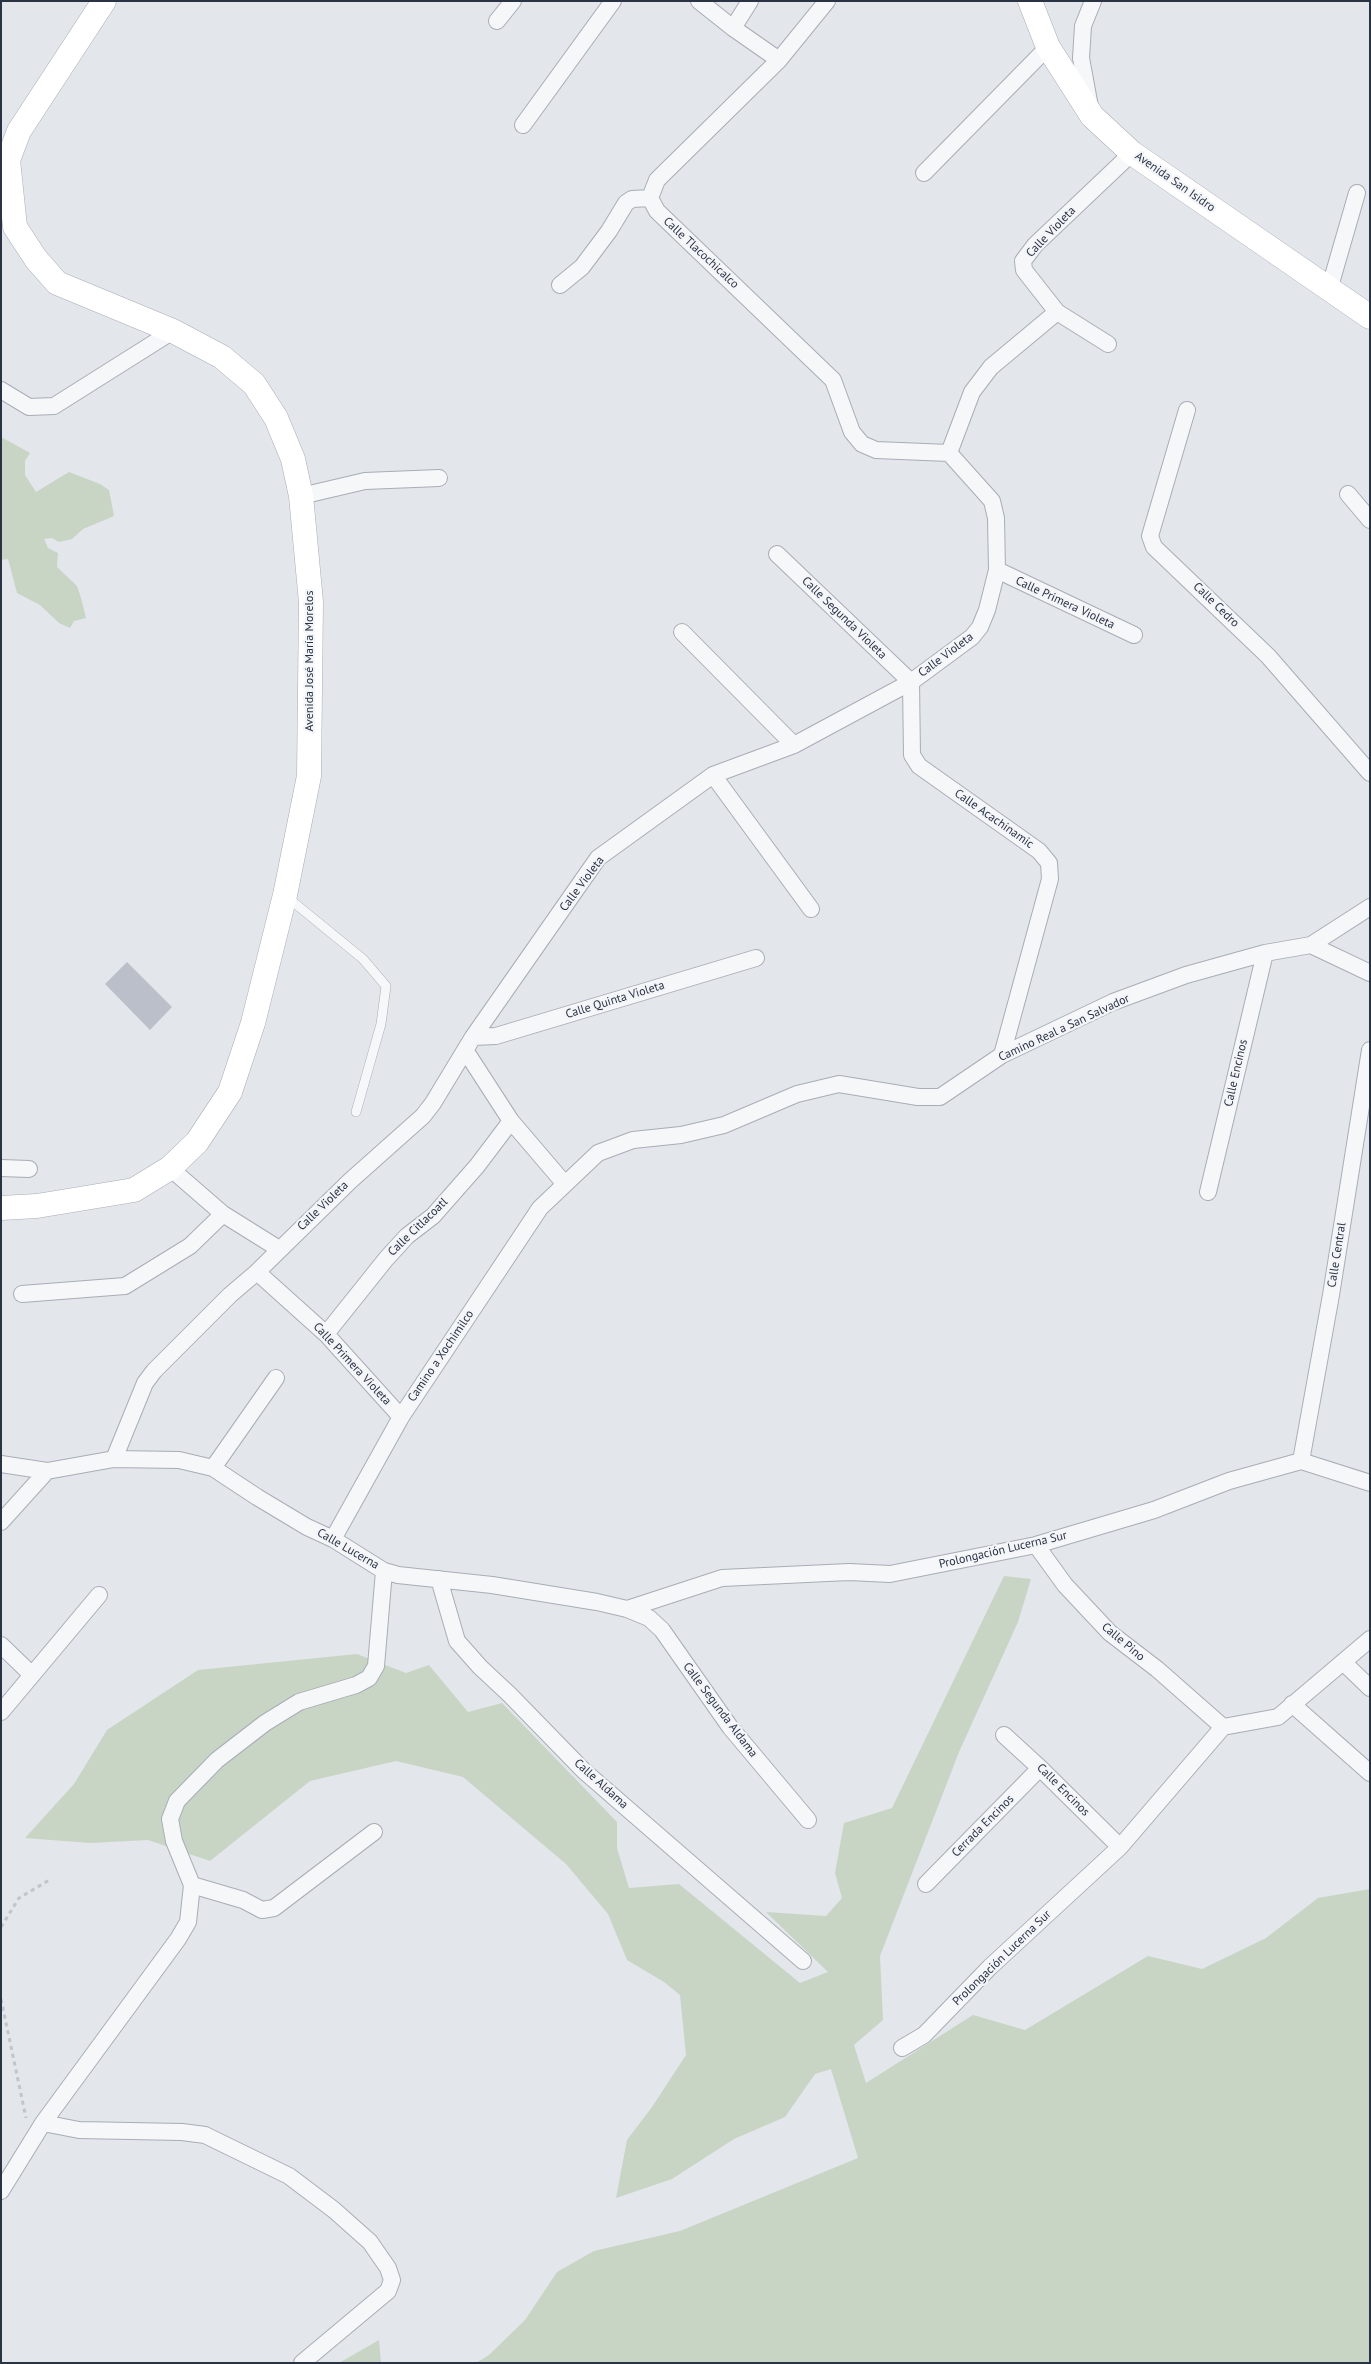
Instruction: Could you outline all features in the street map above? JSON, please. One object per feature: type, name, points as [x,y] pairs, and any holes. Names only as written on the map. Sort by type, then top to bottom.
[{"type":"main road","name":"Avenida José María Morelos","points":[[1,1208],[30,1207],[134,1190],[170,1168],[197,1142],[230,1092],[253,1022],[285,895],[309,776],[311,602],[301,496],[293,459],[276,418],[254,384],[222,357],[173,331],[57,283],[36,259],[15,227],[8,160],[19,131],[104,1]]},
{"type":"main road","name":"Avenida San Isidro","points":[[1030,1],[1048,47],[1092,116],[1132,153],[1370,318]]},
{"type":"street","points":[[497,21],[513,1]]},
{"type":"street","points":[[523,125],[612,1]]},
{"type":"street","points":[[699,1],[733,28],[780,60]]},
{"type":"street","points":[[733,28],[750,1]]},
{"type":"street","points":[[560,285],[582,267],[609,231],[626,203],[632,199],[650,198],[657,180],[780,60],[826,1]]},
{"type":"street","points":[[1092,116],[1081,58],[1083,26],[1093,1]]},
{"type":"street","points":[[924,173],[1048,47]]},
{"type":"street","name":"Calle Violeta","points":[[1057,312],[1024,270],[1023,261],[1035,246],[1132,153]]},
{"type":"street","points":[[1329,290],[1356,193]]},
{"type":"street","name":"Calle Tlacochicalco","points":[[650,198],[657,211],[833,380],[852,432],[862,444],[876,450],[948,453]]},
{"type":"street","points":[[948,453],[972,392],[991,366],[1057,312],[1108,344]]},
{"type":"street","points":[[1,390],[29,406],[54,406],[173,331]]},
{"type":"street","name":"Calle Cedro","points":[[1187,410],[1150,536],[1154,547],[1268,656],[1370,773]]},
{"type":"street","name":"Calle Violeta","points":[[114,1459],[144,1383],[154,1370],[230,1294],[257,1272],[350,1181],[423,1116],[469,1044],[598,858],[713,775],[794,745],[910,682],[972,637],[980,627],[987,610],[996,570],[996,518],[992,501],[948,453]]},
{"type":"street","points":[[301,496],[365,481],[439,478]]},
{"type":"street","points":[[1348,494],[1370,520]]},
{"type":"street","name":"Calle Segunda Violeta","points":[[776,554],[910,682]]},
{"type":"street","name":"Calle Primera Violeta","points":[[996,570],[1134,635]]},
{"type":"street","points":[[682,632],[794,745]]},
{"type":"street","name":"Calle Acachinamic","points":[[910,682],[912,755],[919,766],[1039,850],[1048,863],[1050,880],[1002,1055]]},
{"type":"street","points":[[713,775],[810,909]]},
{"type":"street","name":"Camino Real a San Salvador","points":[[564,1183],[598,1153],[633,1140],[681,1135],[724,1125],[797,1094],[839,1084],[918,1097],[940,1097],[1002,1055],[1113,1002],[1186,975],[1265,953],[1311,945],[1370,907]]},
{"type":"street","points":[[1311,945],[1370,973]]},
{"type":"street","name":"Calle Encinos","points":[[1208,1192],[1265,953]]},
{"type":"street","name":"Calle Quinta Violeta","points":[[469,1044],[756,958]]},
{"type":"street","points":[[469,1044],[511,1121],[564,1183]]},
{"type":"street","name":"Calle Central","points":[[1301,1460],[1331,1295],[1370,1050]]},
{"type":"street","name":"Calle Citlacoatl","points":[[326,1334],[386,1259],[407,1236],[433,1216],[477,1166],[511,1121]]},
{"type":"street","points":[[1,1168],[29,1169]]},
{"type":"street","points":[[170,1168],[222,1214],[279,1249]]},
{"type":"street","name":"Camino a Xochimilco","points":[[333,1539],[401,1417],[540,1208],[564,1183]]},
{"type":"street","points":[[22,1294],[125,1286],[190,1246],[222,1214]]},
{"type":"street","name":"Calle Primera Violeta","points":[[257,1272],[326,1334],[401,1417]]},
{"type":"street","points":[[213,1468],[276,1378]]},
{"type":"street","name":"Calle Lucerna","points":[[1,1464],[46,1471],[114,1459],[179,1460],[213,1468],[257,1497],[308,1527],[333,1539],[384,1571],[398,1575],[492,1585],[597,1602],[627,1609]]},
{"type":"street","points":[[1301,1460],[1370,1483]]},
{"type":"street","name":"Prolongación Lucerna Sur","points":[[627,1609],[722,1578],[849,1572],[890,1574],[1036,1545],[1154,1510],[1229,1481],[1301,1460]]},
{"type":"street","points":[[1,1522],[46,1471]]},
{"type":"street","name":"Calle Pino","points":[[1036,1545],[1065,1585],[1110,1632],[1157,1669],[1224,1727]]},
{"type":"street","points":[[1,2191],[43,2123],[178,1939],[188,1922],[192,1885],[174,1841],[170,1819],[177,1801],[217,1760],[265,1723],[299,1702],[356,1685],[369,1678],[376,1666],[384,1571]]},
{"type":"street","name":"Calle Aldama","points":[[439,1579],[457,1641],[480,1667],[584,1771],[803,1960]]},
{"type":"street","points":[[1,1712],[99,1595]]},
{"type":"street","name":"Calle Segunda Aldama","points":[[627,1609],[649,1618],[662,1630],[730,1727],[808,1820]]},
{"type":"street","points":[[1224,1727],[1278,1717],[1370,1640]]},
{"type":"street","points":[[1,1645],[32,1675]]},
{"type":"street","points":[[1344,1662],[1370,1688]]},
{"type":"street","points":[[1292,1704],[1370,1773]]},
{"type":"street","name":"Prolongación Lucerna Sur","points":[[902,2048],[924,2035],[990,1967],[1120,1847],[1224,1727]]},
{"type":"street","name":"Calle Encinos","points":[[1004,1735],[1120,1847]]},
{"type":"street","name":"Cerrada Encinos","points":[[926,1884],[1040,1768]]},
{"type":"street","points":[[192,1885],[243,1900],[262,1910],[274,1908],[374,1832]]},
{"type":"street","points":[[43,2123],[79,2130],[182,2132],[205,2135],[289,2176],[334,2210],[370,2242],[388,2268],[392,2280],[388,2291],[302,2363]]},
{"type":"lane","points":[[285,895],[363,959],[386,986],[381,1024],[356,1112]]},
{"type":"path","points":[[1,1927],[19,1898],[51,1879]]},
{"type":"path","points":[[1,1999],[32,2142]]},
{"type":"green space","points":[[1,437],[30,453],[25,461],[25,475],[36,492],[69,472],[100,484],[109,490],[114,516],[83,529],[72,539],[59,542],[52,538],[44,539],[48,548],[58,553],[57,567],[77,586],[81,598],[86,618],[74,621],[70,628],[59,623],[40,605],[17,593],[8,559],[1,560]]},
{"type":"green space","points":[[1004,1576],[1031,1579],[1018,1622],[959,1752],[880,1956],[883,2020],[854,2045],[866,2083],[973,2015],[1025,2030],[1148,1956],[1202,1969],[1266,1938],[1318,1898],[1370,1889],[1370,2363],[476,2363],[489,2355],[525,2320],[557,2272],[594,2251],[680,2231],[858,2158],[831,2069],[815,2074],[785,2117],[734,2139],[672,2179],[616,2198],[627,2140],[652,2107],[686,2055],[680,1995],[664,1982],[627,1960],[608,1914],[566,1864],[463,1777],[396,1761],[310,1781],[210,1861],[148,1840],[90,1843],[25,1838],[74,1784],[107,1730],[198,1670],[357,1654],[406,1673],[429,1665],[468,1712],[502,1703],[617,1822],[617,1848],[629,1888],[679,1884],[800,1983],[828,1972],[766,1912],[826,1916],[842,1898],[835,1873],[844,1823],[892,1808]]},
{"type":"green space","points":[[379,2340],[381,2363],[339,2363]]},
{"type":"building","points":[[127,962],[172,1007],[150,1030],[105,984]]}]
